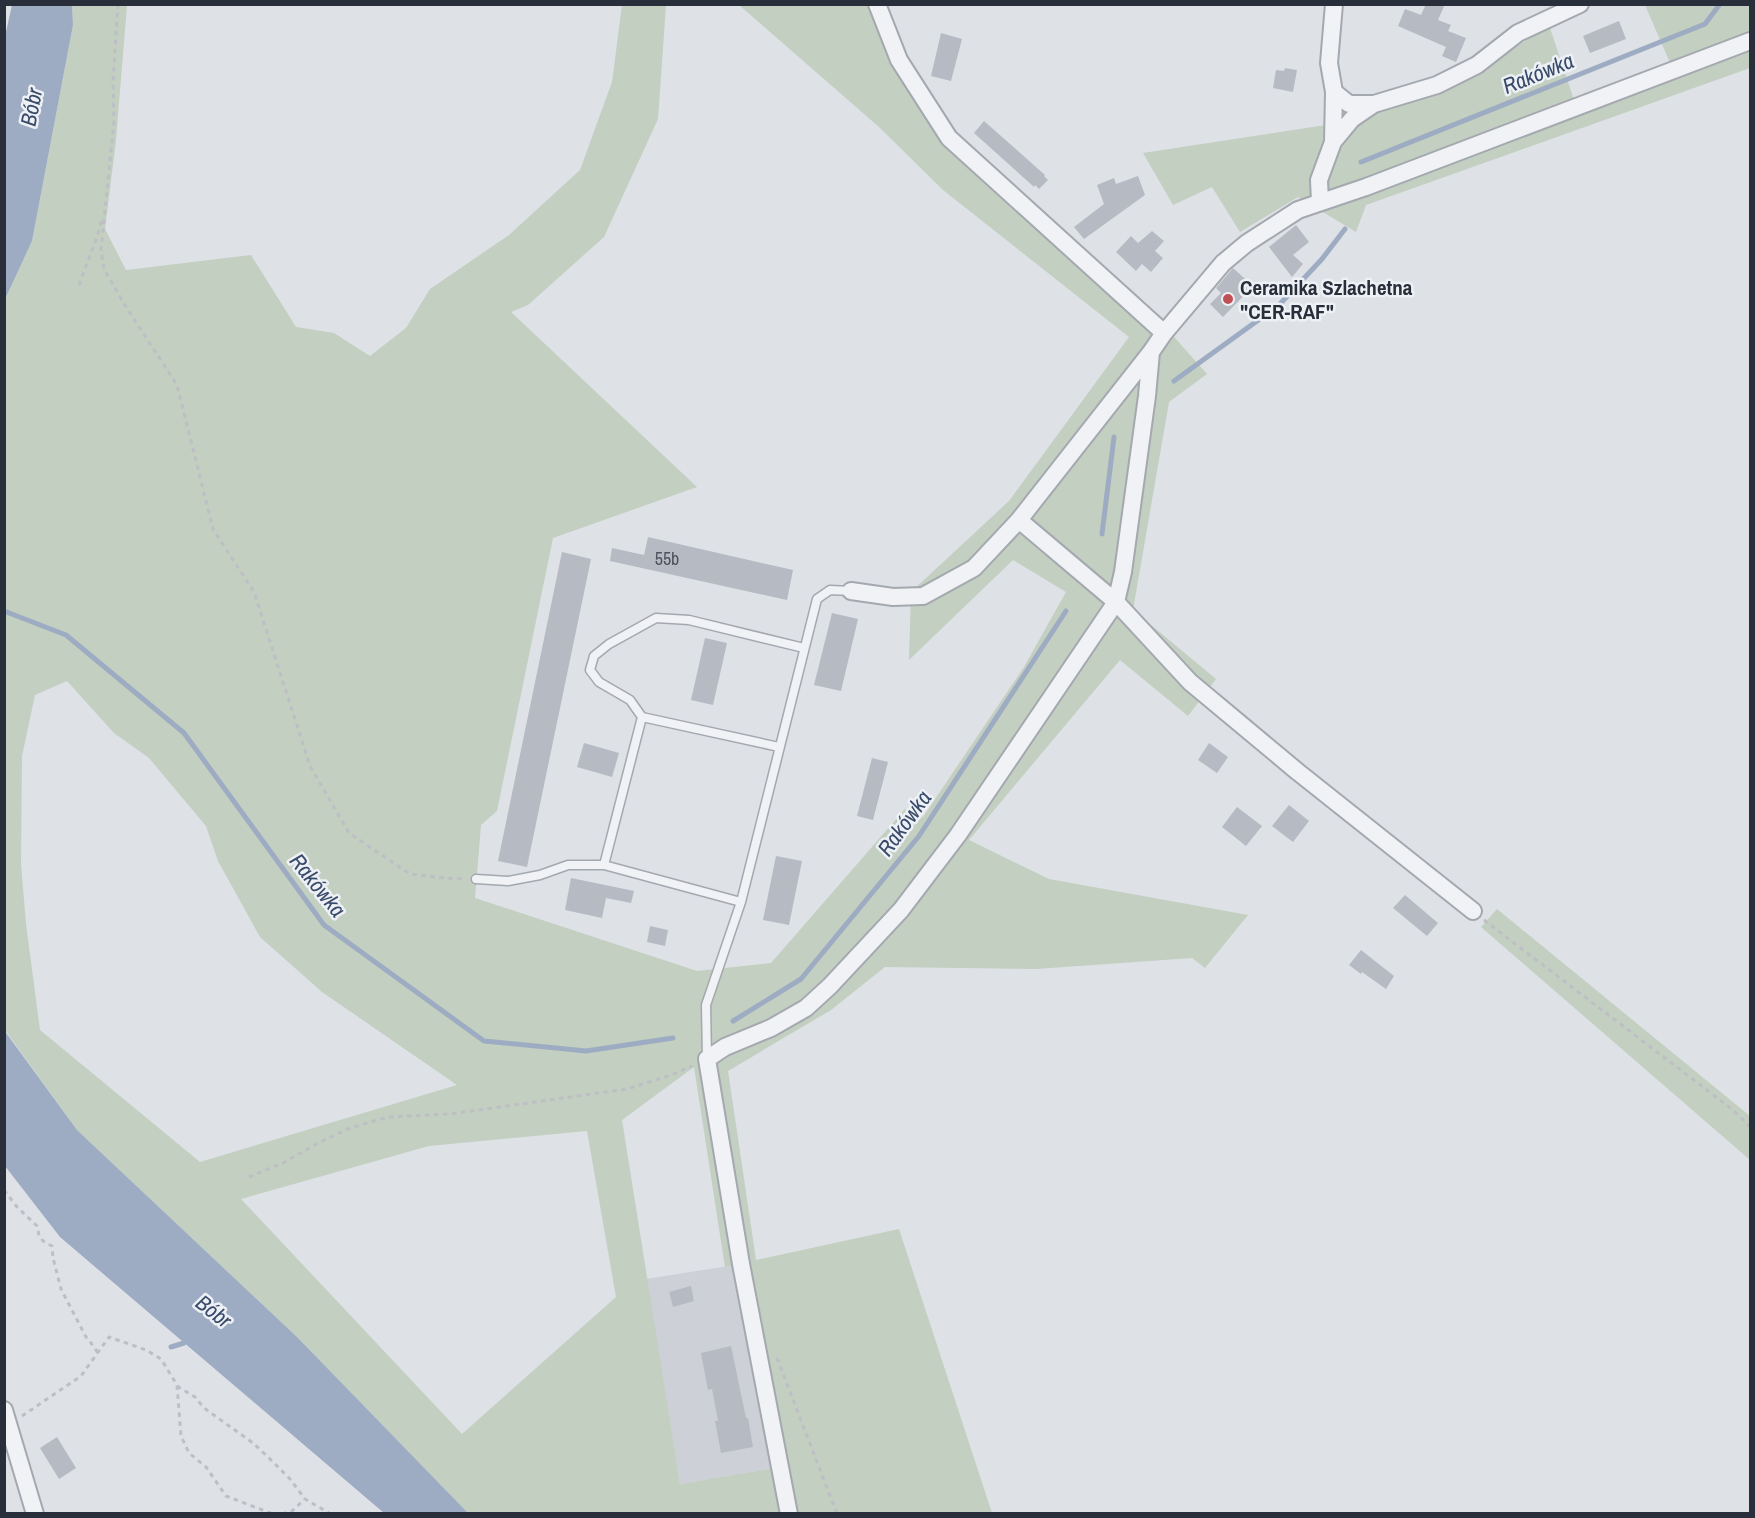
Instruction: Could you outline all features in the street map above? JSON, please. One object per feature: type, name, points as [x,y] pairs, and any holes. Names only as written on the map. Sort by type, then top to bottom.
[{"type":"street","points":[[877,4],[899,60],[950,138],[1164,333]]},
{"type":"street","points":[[1320,202],[1319,180],[1333,142],[1334,92],[1329,63],[1334,4]]},
{"type":"street","points":[[1334,92],[1349,104],[1374,104],[1437,85],[1477,65],[1518,33],[1580,4]]},
{"type":"street","points":[[851,591],[893,597],[923,596],[974,568],[1019,520],[1164,333],[1223,262],[1247,243],[1298,210],[1366,187],[1750,41]]},
{"type":"street","points":[[1333,142],[1352,119],[1374,104]]},
{"type":"street","points":[[789,1514],[741,1264],[707,1059],[724,1047],[771,1028],[806,1008],[830,986],[901,910],[958,835],[1116,602],[1125,560],[1151,352]]},
{"type":"street","points":[[1019,520],[1116,602],[1190,682],[1298,772],[1473,911]]},
{"type":"street","points":[[9,1419],[35,1514]]},
{"type":"lane","points":[[707,1059],[706,1005],[741,902],[817,599],[830,590],[851,591]]},
{"type":"lane","points":[[779,747],[642,717],[630,700],[599,682],[590,670],[594,656],[609,644],[656,618],[689,620],[804,648]]},
{"type":"lane","points":[[604,865],[642,717]]},
{"type":"lane","points":[[476,879],[508,881],[540,875],[568,865],[604,865],[741,902]]},
{"type":"path","points":[[118,4],[113,81],[114,122],[101,250],[104,269],[177,385],[213,529],[254,592],[310,766],[349,833],[410,874],[476,879]]},
{"type":"path","points":[[79,285],[105,208]]},
{"type":"path","points":[[1473,911],[1732,1110],[1750,1127]]},
{"type":"path","points":[[249,1178],[350,1128],[388,1117],[450,1114],[627,1089],[674,1074],[707,1059]]},
{"type":"path","points":[[4,1190],[17,1207],[37,1226],[43,1241],[52,1246],[62,1289],[86,1337],[98,1353]]},
{"type":"path","points":[[9,1419],[81,1376],[109,1336],[146,1350],[161,1359],[177,1385],[260,1449],[290,1479],[304,1499],[331,1514]]},
{"type":"path","points":[[774,1351],[837,1514]]},
{"type":"path","points":[[177,1385],[181,1436],[189,1453],[206,1467],[226,1497],[273,1514]]},
{"type":"path","points":[[282,1514],[292,1511],[304,1499]]},
{"type":"shaded area","points":[[741,1264],[780,1467],[680,1484],[646,1279]]},
{"type":"green space","points":[[72,5],[127,5],[116,140],[105,229],[126,270],[251,255],[296,327],[334,333],[370,356],[406,328],[430,289],[509,235],[580,170],[612,82],[622,5],[666,5],[658,119],[604,237],[528,305],[511,312],[697,487],[553,538],[497,811],[481,825],[475,898],[697,971],[771,963],[905,809],[923,817],[1024,667],[1066,592],[1013,560],[909,660],[911,592],[1009,501],[1129,337],[943,190],[879,127],[739,5],[883,5],[894,41],[960,146],[1136,294],[1207,374],[1169,402],[1133,610],[1216,679],[1188,716],[1120,660],[969,840],[1049,879],[1248,915],[1205,968],[1192,958],[1036,969],[885,967],[831,1010],[728,1071],[756,1260],[899,1229],[992,1513],[468,1513],[298,1338],[77,1130],[5,1030],[4,299],[32,241],[73,25]],"holes":[[[67,681],[114,733],[149,758],[206,826],[218,861],[260,937],[322,992],[457,1085],[200,1162],[40,1030],[26,924],[21,864],[22,756],[35,695]],[[694,1067],[725,1267],[740,1264],[780,1467],[680,1484],[622,1120]],[[587,1131],[616,1297],[462,1434],[241,1199],[429,1146]]]},
{"type":"green space","points":[[1645,5],[1750,5],[1750,68],[1366,205],[1356,232],[1298,197],[1240,232],[1212,187],[1173,205],[1143,153],[1326,125],[1469,79],[1549,25],[1574,100],[1671,65]]},
{"type":"green space","points":[[1497,909],[1750,1116],[1750,1160],[1481,927]]},
{"type":"water","name":"Bóbr","points":[[12,5],[72,5],[73,25],[32,241],[5,299],[4,41]]},
{"type":"water","name":"Bóbr","points":[[4,1030],[77,1130],[298,1338],[468,1513],[384,1513],[60,1237],[5,1166]]},
{"type":"building","points":[[1426,4],[1445,4],[1438,20],[1451,25],[1448,31],[1466,38],[1456,62],[1442,56],[1446,47],[1398,26],[1405,9],[1421,15]]},
{"type":"building","points":[[1619,21],[1626,39],[1590,53],[1583,36]]},
{"type":"building","points":[[941,33],[962,39],[951,81],[931,76]]},
{"type":"building","points":[[1285,68],[1297,70],[1293,92],[1273,88],[1276,70],[1284,71]]},
{"type":"building","points":[[984,121],[1045,175],[1048,180],[1039,189],[974,133]]},
{"type":"building","points":[[1138,176],[1145,195],[1084,239],[1074,227],[1104,204],[1097,185],[1114,178],[1116,184]]},
{"type":"building","points":[[1296,225],[1309,242],[1293,255],[1303,264],[1292,277],[1269,247]]},
{"type":"building","points":[[1152,231],[1164,241],[1155,251],[1163,258],[1151,272],[1142,264],[1136,271],[1116,252],[1131,236],[1138,243]]},
{"type":"building","name":"Ceramika Szlachetna \"CER-RAF\"","points":[[1233,268],[1253,286],[1223,317],[1210,304],[1221,293],[1216,288]]},
{"type":"building","points":[[648,537],[793,570],[787,600],[610,561],[612,548],[644,555]]},
{"type":"building","points":[[562,552],[591,559],[527,867],[498,861]]},
{"type":"building","points":[[832,613],[858,619],[841,691],[814,685]]},
{"type":"building","points":[[705,638],[727,643],[713,705],[691,700]]},
{"type":"building","points":[[584,743],[619,753],[612,777],[577,767]]},
{"type":"building","points":[[1209,743],[1228,757],[1217,773],[1198,760]]},
{"type":"building","points":[[872,758],[888,762],[873,820],[857,816]]},
{"type":"building","points":[[1289,805],[1309,821],[1293,842],[1272,826]]},
{"type":"building","points":[[1237,807],[1262,826],[1246,846],[1222,827]]},
{"type":"building","points":[[776,856],[802,861],[789,925],[763,920]]},
{"type":"building","points":[[571,878],[634,891],[631,903],[606,898],[602,918],[565,910]]},
{"type":"building","points":[[1405,895],[1438,923],[1427,936],[1393,908]]},
{"type":"building","points":[[650,926],[668,930],[665,946],[647,942]]},
{"type":"building","points":[[1361,950],[1394,976],[1386,989],[1349,965]]},
{"type":"building","points":[[691,1286],[694,1301],[673,1307],[669,1292]]},
{"type":"building","points":[[731,1346],[753,1447],[721,1453],[712,1389],[708,1390],[701,1353]]},
{"type":"building","points":[[57,1437],[76,1468],[59,1479],[40,1448]]},
{"type":"waterway","name":"Rakówka","points":[[1361,162],[1705,24],[1720,4]]},
{"type":"waterway","name":"Rakówka","points":[[1174,381],[1279,305],[1322,259],[1345,229]]},
{"type":"waterway","name":"Rakówka","points":[[1102,534],[1114,437]]},
{"type":"waterway","name":"Rakówka","points":[[4,611],[66,635],[184,733],[324,925],[484,1041],[586,1051],[673,1038]]},
{"type":"waterway","name":"Rakówka","points":[[733,1021],[801,979],[919,836],[1066,611]]},
{"type":"waterway","points":[[171,1347],[184,1343]]},
{"type":"place","name":"Ceramika Szlachetna \"CER-RAF\"","points":[[1228,299]]}]
